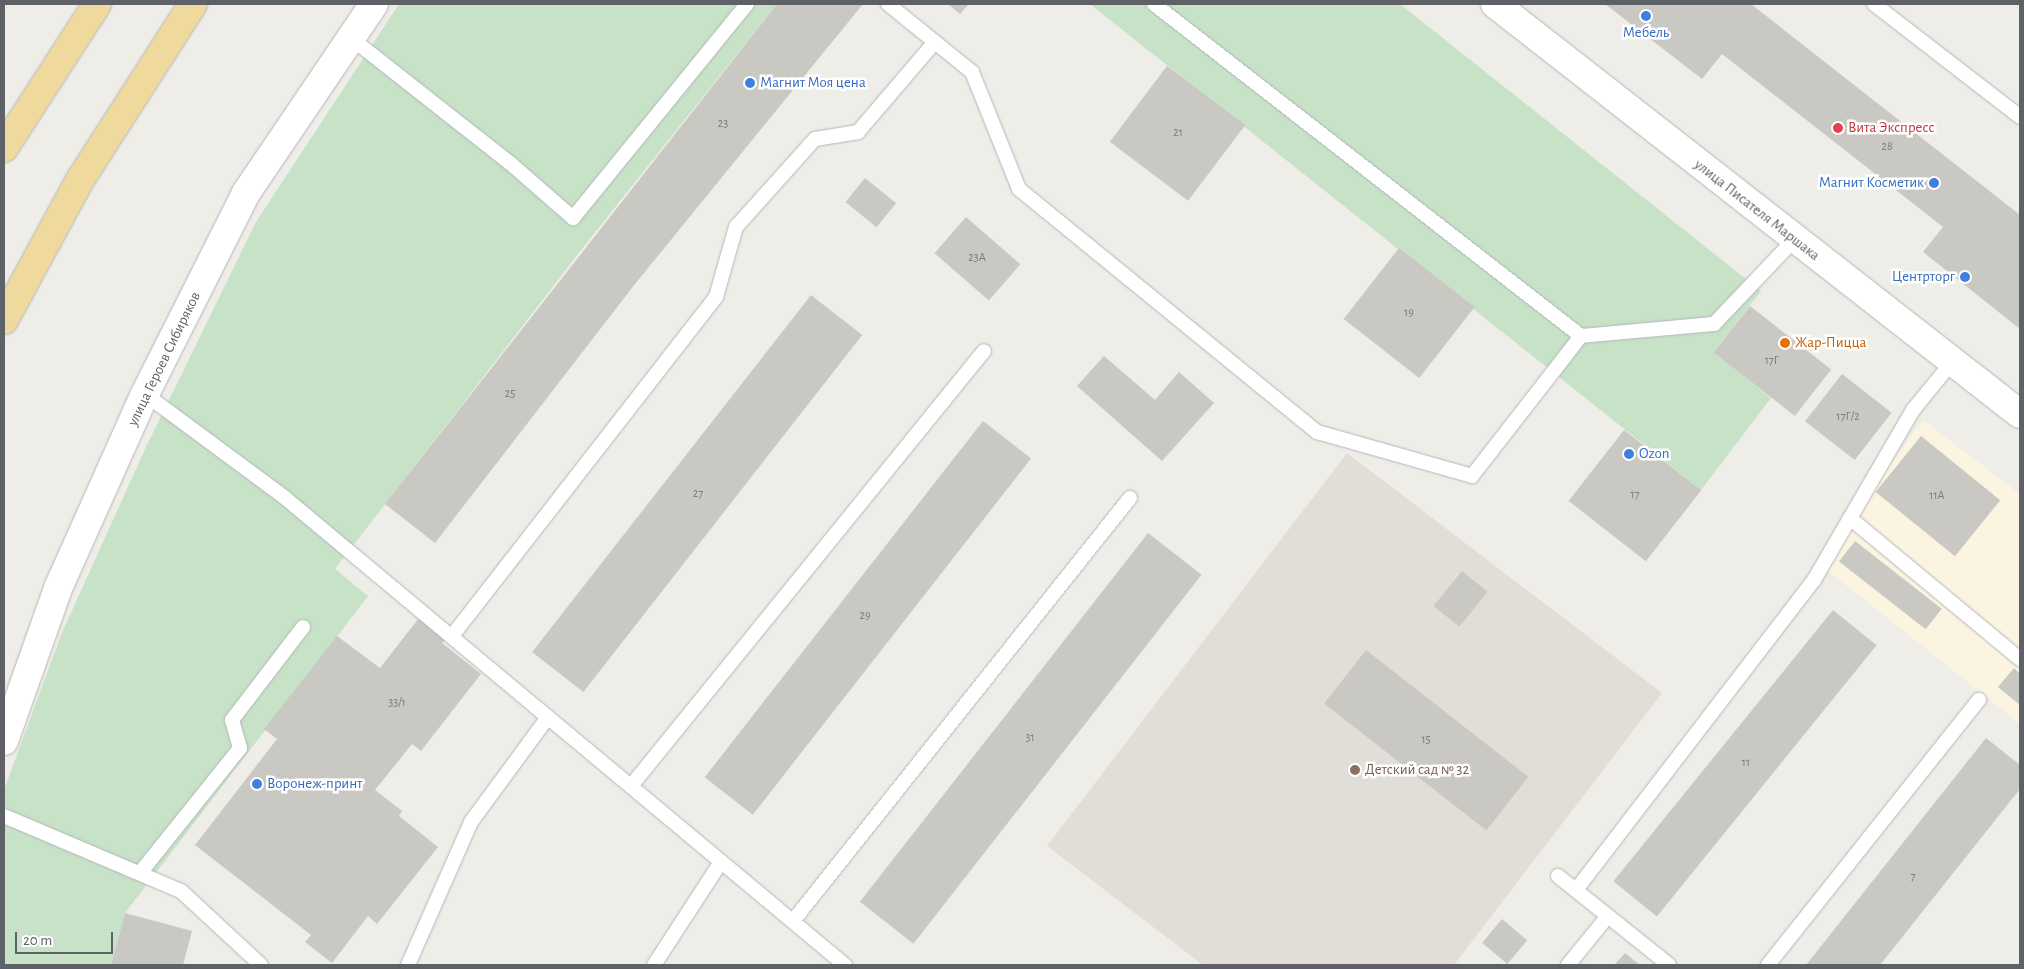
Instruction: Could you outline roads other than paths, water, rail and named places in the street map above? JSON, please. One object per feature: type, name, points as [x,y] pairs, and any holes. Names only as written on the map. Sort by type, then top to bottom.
[{"type":"highway","points":[[4,148],[97,4]]},
{"type":"highway","points":[[4,320],[80,180],[193,4]]},
{"type":"street","name":"улица Героев Сибиряков","points":[[4,741],[59,586],[145,394],[246,193],[374,4]]},
{"type":"street","name":"улица Писателя Маршака","points":[[1506,7],[1794,240],[2020,414]]},
{"type":"lane","points":[[352,38],[510,163],[573,218],[747,4]]},
{"type":"lane","points":[[888,4],[972,72],[1019,189],[1317,432],[1472,476],[1581,336]]},
{"type":"lane","points":[[1154,4],[1581,336],[1714,324],[1794,240]]},
{"type":"lane","points":[[1874,4],[2020,117]]},
{"type":"lane","points":[[452,636],[716,297],[736,227],[815,139],[858,132],[935,42]]},
{"type":"lane","points":[[631,786],[984,350]]},
{"type":"lane","points":[[1576,890],[1814,580],[1913,410],[1953,361]]},
{"type":"lane","points":[[145,394],[284,497],[845,965]]},
{"type":"lane","points":[[793,921],[1130,498]]},
{"type":"lane","points":[[1850,518],[2020,659]]},
{"type":"lane","points":[[140,873],[240,748],[232,720],[303,627]]},
{"type":"lane","points":[[1768,965],[1979,700]]},
{"type":"lane","points":[[408,965],[471,822],[548,717]]},
{"type":"lane","points":[[4,816],[181,891],[261,965]]},
{"type":"lane","points":[[654,965],[721,862]]},
{"type":"lane","points":[[1558,876],[1669,965]]},
{"type":"lane","points":[[1568,965],[1608,916]]},
{"type":"place","name":"Мебель","points":[[1646,16]]},
{"type":"place","name":"Магнит Моя цена","points":[[750,83]]},
{"type":"place","name":"Вита Экспресс","points":[[1838,128]]},
{"type":"place","name":"Магнит Косметик","points":[[1934,183]]},
{"type":"place","name":"Центрторг","points":[[1965,277]]},
{"type":"place","name":"Жар-Пицца","points":[[1785,343]]},
{"type":"place","name":"Ozon","points":[[1629,454]]},
{"type":"place","name":"Детский сад № 32","points":[[1355,770]]},
{"type":"place","name":"Воронеж-принт","points":[[257,784]]}]
